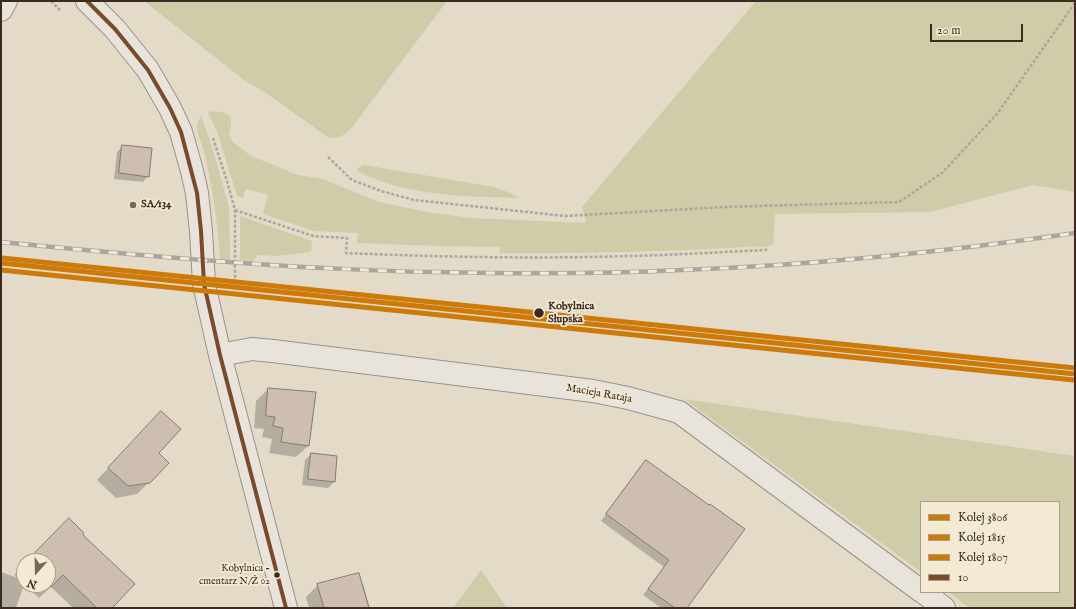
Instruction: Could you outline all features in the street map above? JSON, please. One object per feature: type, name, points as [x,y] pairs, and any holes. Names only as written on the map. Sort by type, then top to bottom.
[{"type":"street","points":[[1,10],[6,1]]},
{"type":"street","points":[[86,1],[114,29],[148,70],[170,108],[181,132],[197,193],[204,284],[220,355],[286,608]]},
{"type":"street","name":"Macieja Rataja","points":[[220,355],[252,349],[266,350],[593,391],[628,398],[679,412],[920,590]]},
{"type":"street","name":"Macieja Rataja","points":[[925,593],[944,608]]},
{"type":"path","points":[[51,1],[62,12]]},
{"type":"path","points":[[328,157],[352,180],[381,191],[414,200],[566,216],[724,207],[899,202],[942,172],[997,114],[1075,3]]},
{"type":"path","points":[[235,210],[313,236],[347,238],[346,253],[561,258],[726,253],[766,250],[766,246]]},
{"type":"shaded area","points":[[144,1],[447,1],[350,130],[340,137],[329,138],[266,93],[244,80]]},
{"type":"shaded area","points":[[756,1],[1075,1],[1075,192],[1033,185],[930,212],[775,214],[773,245],[766,246],[633,252],[500,253],[499,247],[357,243],[358,233],[314,231],[263,214],[268,195],[246,189],[243,198],[237,196],[218,134],[208,112],[220,112],[230,116],[231,126],[229,135],[233,142],[251,156],[298,175],[323,179],[379,202],[427,212],[470,218],[586,223],[582,207]]},
{"type":"shaded area","points":[[201,116],[215,157],[229,207],[230,260],[220,259],[212,189],[203,148],[197,129]]},
{"type":"shaded area","points":[[364,165],[494,187],[520,198],[457,195],[426,192],[395,186],[357,171],[358,168]]},
{"type":"shaded area","points":[[240,216],[312,241],[311,252],[275,256],[258,255],[252,261],[240,260]]},
{"type":"shaded area","points":[[684,399],[1075,456],[1075,608],[970,608],[949,593],[1060,593],[1060,501],[920,501],[920,571]]},
{"type":"shaded area","points":[[481,570],[507,608],[453,608]]},
{"type":"building","points":[[122,145],[152,148],[149,177],[119,173]]},
{"type":"building","points":[[268,388],[316,392],[309,446],[281,442],[283,428],[273,426],[275,417],[266,416]]},
{"type":"building","points":[[161,411],[181,429],[159,453],[169,463],[150,483],[128,486],[108,468]]},
{"type":"building","points":[[311,453],[337,456],[335,482],[308,479]]},
{"type":"building","points":[[646,460],[745,529],[687,608],[675,608],[648,589],[669,560],[606,514]]},
{"type":"building","points":[[69,518],[83,532],[84,536],[135,584],[112,608],[97,608],[63,575],[56,582],[56,553],[35,553]]},
{"type":"building","points":[[359,573],[369,608],[324,608],[317,584]]},
{"type":"railway","points":[[1,242],[152,256],[303,267],[404,272],[560,273],[682,270],[780,265],[928,252],[1075,233]]},
{"type":"rail line","name":"1807","points":[[2,258],[1075,368]]},
{"type":"rail line","name":"3806","points":[[1,263],[1075,374]]},
{"type":"rail line","name":"1815","points":[[1,270],[1074,380]]},
{"type":"transit line","name":"10","points":[[87,1],[115,29],[148,70],[170,108],[181,132],[197,193],[204,284],[220,355],[286,608]]},
{"type":"place","name":"SA/134","points":[[133,205]]},
{"type":"place","name":"Kobylnica Słupska","points":[[539,313]]},
{"type":"place","name":"Kobylnica - cmentarz N/Ż 02","points":[[277,575]]}]
